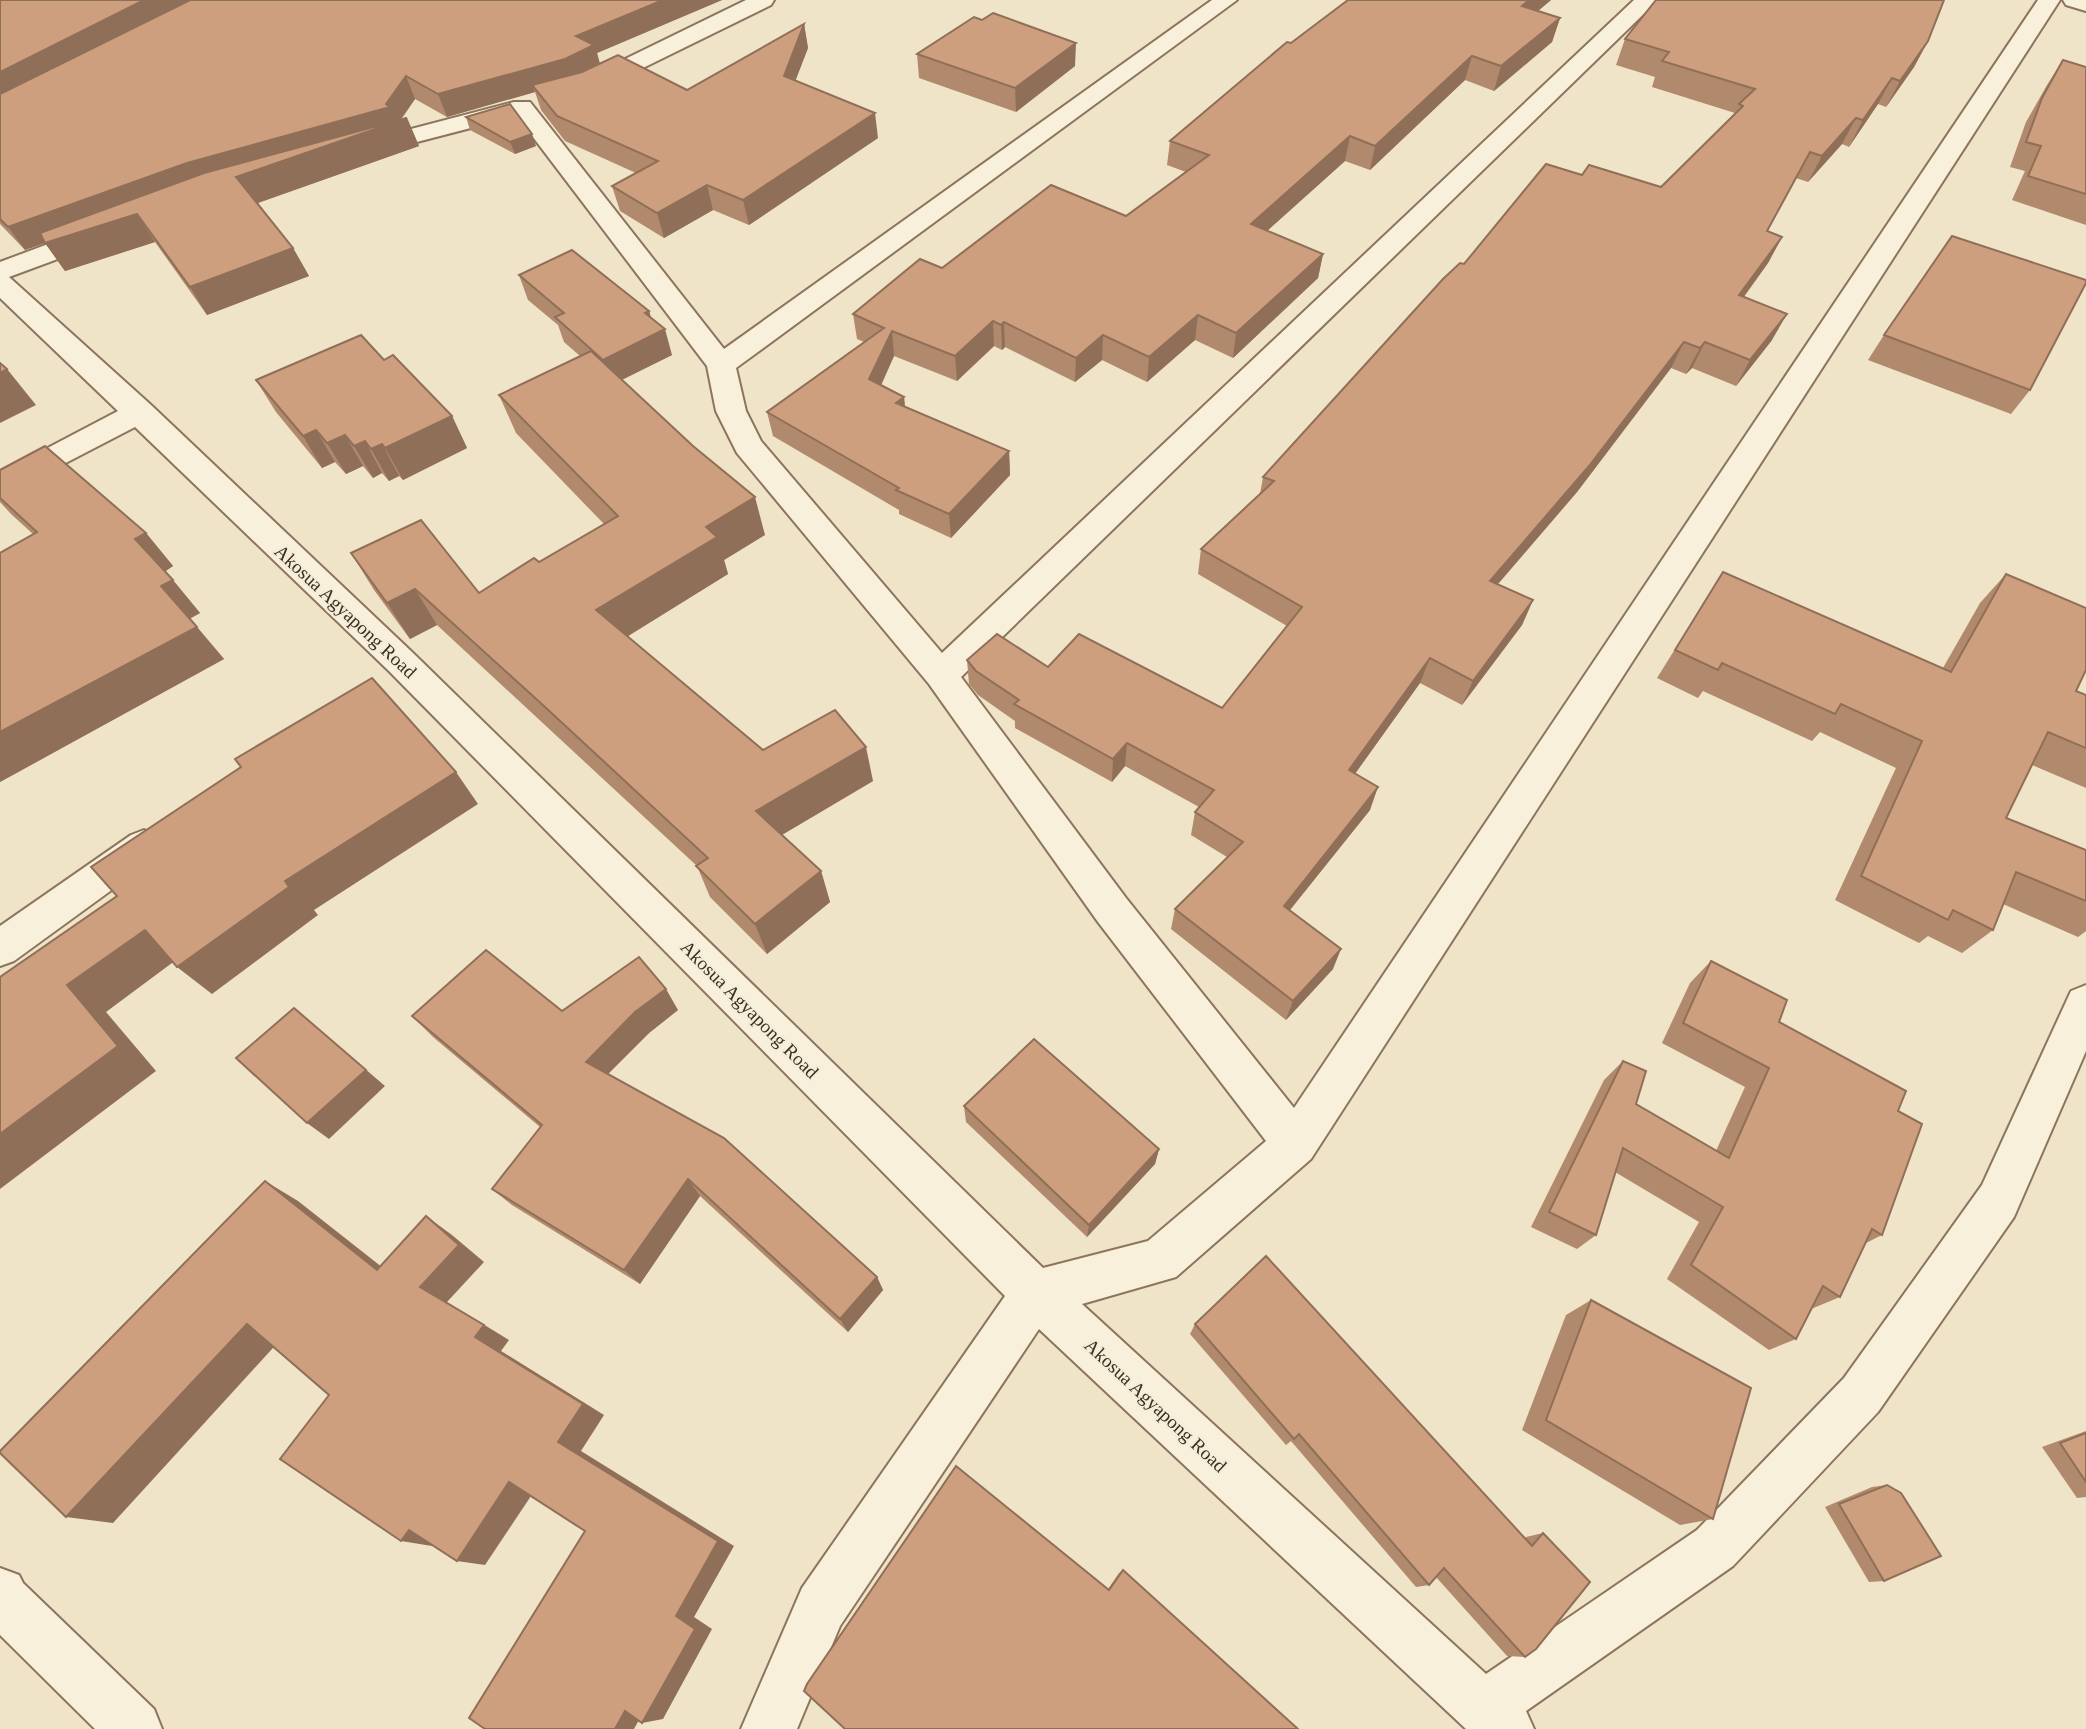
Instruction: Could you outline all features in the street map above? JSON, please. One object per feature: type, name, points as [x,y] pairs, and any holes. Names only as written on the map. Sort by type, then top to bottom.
[{"type":"street","points":[[337,156],[546,100],[763,0]]},
{"type":"street","points":[[721,365],[1226,0]]},
{"type":"street","points":[[941,675],[1647,0]]},
{"type":"street","points":[[769,1729],[821,1607],[1034,1293],[1160,1261],[1295,1144],[2049,0]]},
{"type":"street","points":[[2074,0],[2086,4]]},
{"type":"street","points":[[546,100],[721,365],[731,411],[748,446],[941,675],[1112,910],[1295,1144]]},
{"type":"street","points":[[0,271],[118,228]]},
{"type":"street","name":"Akosua Agyapong Road","points":[[0,283],[139,412],[386,673],[1034,1293],[1495,1719]]},
{"type":"street","points":[[0,486],[139,412]]},
{"type":"street","points":[[0,948],[176,822]]},
{"type":"street","points":[[1495,1719],[1715,1548],[1861,1395],[1998,1201],[2086,1004]]},
{"type":"street","points":[[1,1600],[134,1729]]},
{"type":"building","points":[[0,0],[144,0],[0,72]]},
{"type":"building","points":[[190,0],[663,0],[576,36],[594,45],[565,59],[438,94],[406,76],[386,104],[390,107],[187,163],[8,227],[0,219],[0,94]]},
{"type":"building","points":[[1348,0],[1529,0],[1522,6],[1560,18],[1501,66],[1472,56],[1375,146],[1350,136],[1251,224],[1323,254],[1236,333],[1198,315],[1149,357],[1103,335],[1076,358],[1004,322],[1001,325],[993,321],[955,356],[892,331],[869,379],[904,397],[896,403],[1009,451],[949,514],[896,490],[899,488],[767,412],[884,328],[853,314],[920,259],[942,268],[1051,185],[1126,216],[1209,155],[1170,141],[1287,42],[1291,43]]},
{"type":"building","points":[[1656,0],[1944,0],[1928,41],[1900,81],[1892,78],[1863,120],[1856,118],[1822,156],[1810,152],[1767,231],[1782,237],[1739,295],[1787,314],[1750,360],[1705,342],[1700,348],[1684,342],[1589,466],[1490,581],[1533,600],[1473,681],[1430,658],[1349,770],[1378,787],[1284,906],[1341,949],[1293,1001],[1175,909],[1243,842],[1195,812],[1214,790],[1127,743],[1113,759],[1014,704],[1019,700],[976,671],[967,660],[997,634],[1048,667],[1079,634],[1222,708],[1302,607],[1201,549],[1274,481],[1263,477],[1443,279],[1460,263],[1464,264],[1546,164],[1582,175],[1589,165],[1661,187],[1743,106],[1739,104],[1755,89],[1662,61],[1669,52],[1625,39]]},
{"type":"building","points":[[993,13],[1076,43],[1015,88],[917,54],[974,17],[982,20]]},
{"type":"building","points":[[804,24],[784,76],[875,113],[743,200],[707,185],[657,213],[612,186],[658,161],[557,116],[532,85],[582,72],[618,55],[687,90]]},
{"type":"building","points":[[2063,60],[2086,67],[2086,194],[2028,176],[2041,146],[2026,142],[2042,98]]},
{"type":"building","points":[[510,104],[532,134],[510,142],[466,117]]},
{"type":"building","points":[[407,118],[236,177],[293,248],[190,287],[137,214],[45,243],[40,233],[204,173]]},
{"type":"building","points":[[1952,236],[2086,280],[2030,390],[1884,335]]},
{"type":"building","points":[[572,250],[649,311],[645,313],[665,329],[603,360],[555,317],[564,313],[519,275]]},
{"type":"building","points":[[361,335],[384,360],[393,355],[452,416],[385,448],[382,444],[371,449],[365,441],[354,446],[345,435],[327,443],[316,430],[303,436],[256,380]]},
{"type":"building","points":[[591,351],[693,446],[755,497],[706,527],[717,537],[596,610],[763,750],[835,710],[866,747],[756,811],[821,871],[755,924],[696,866],[708,858],[545,707],[415,589],[387,603],[351,553],[421,520],[479,593],[534,558],[539,562],[618,516],[499,395]]},
{"type":"building","points":[[0,363],[7,369],[0,373]]},
{"type":"building","points":[[45,446],[146,533],[135,539],[173,580],[161,586],[197,627],[0,732],[0,553],[37,532],[0,498],[0,470]]},
{"type":"building","points":[[1723,572],[1951,672],[2006,574],[2086,608],[2086,670],[2076,691],[2086,695],[2086,748],[2048,732],[2006,818],[2086,850],[2086,901],[2016,872],[1993,930],[1953,910],[1948,920],[1861,876],[1922,741],[1841,704],[1835,714],[1722,663],[1718,670],[1675,650]]},
{"type":"building","points":[[372,678],[456,772],[285,881],[289,887],[177,967],[145,930],[67,985],[118,1046],[0,1134],[0,977],[117,896],[91,867],[241,767],[235,759]]},
{"type":"building","points":[[486,950],[562,1011],[639,957],[666,989],[635,1012],[586,1062],[724,1138],[877,1277],[840,1319],[688,1179],[624,1270],[492,1189],[542,1125],[412,1016]]},
{"type":"building","points":[[1711,961],[1787,1000],[1779,1022],[1906,1091],[1898,1111],[1922,1124],[1882,1235],[1872,1229],[1840,1297],[1823,1286],[1796,1339],[1691,1265],[1723,1207],[1623,1148],[1596,1235],[1549,1212],[1623,1061],[1646,1071],[1636,1104],[1729,1158],[1769,1068],[1683,1023]]},
{"type":"building","points":[[294,1008],[366,1070],[307,1123],[236,1058]]},
{"type":"building","points":[[1034,1039],[1159,1149],[1089,1225],[964,1106]]},
{"type":"building","points":[[265,1181],[377,1270],[426,1216],[459,1245],[420,1287],[484,1325],[475,1337],[583,1404],[558,1442],[718,1541],[676,1616],[695,1629],[642,1723],[625,1711],[615,1729],[485,1729],[469,1718],[585,1531],[509,1482],[457,1561],[409,1530],[401,1541],[280,1459],[329,1395],[247,1324],[66,1517],[0,1453]]},
{"type":"building","points":[[1266,1256],[1532,1546],[1543,1533],[1590,1582],[1536,1649],[1525,1657],[1444,1568],[1429,1585],[1299,1434],[1294,1439],[1195,1324]]},
{"type":"building","points":[[1591,1300],[1751,1388],[1713,1519],[1546,1420]]},
{"type":"building","points":[[2086,1433],[2086,1482],[2060,1443]]},
{"type":"building","points":[[956,1466],[1109,1590],[1123,1570],[1298,1729],[845,1729],[804,1691]]},
{"type":"building","points":[[1887,1485],[1901,1493],[1941,1556],[1884,1581],[1839,1504]]}]
